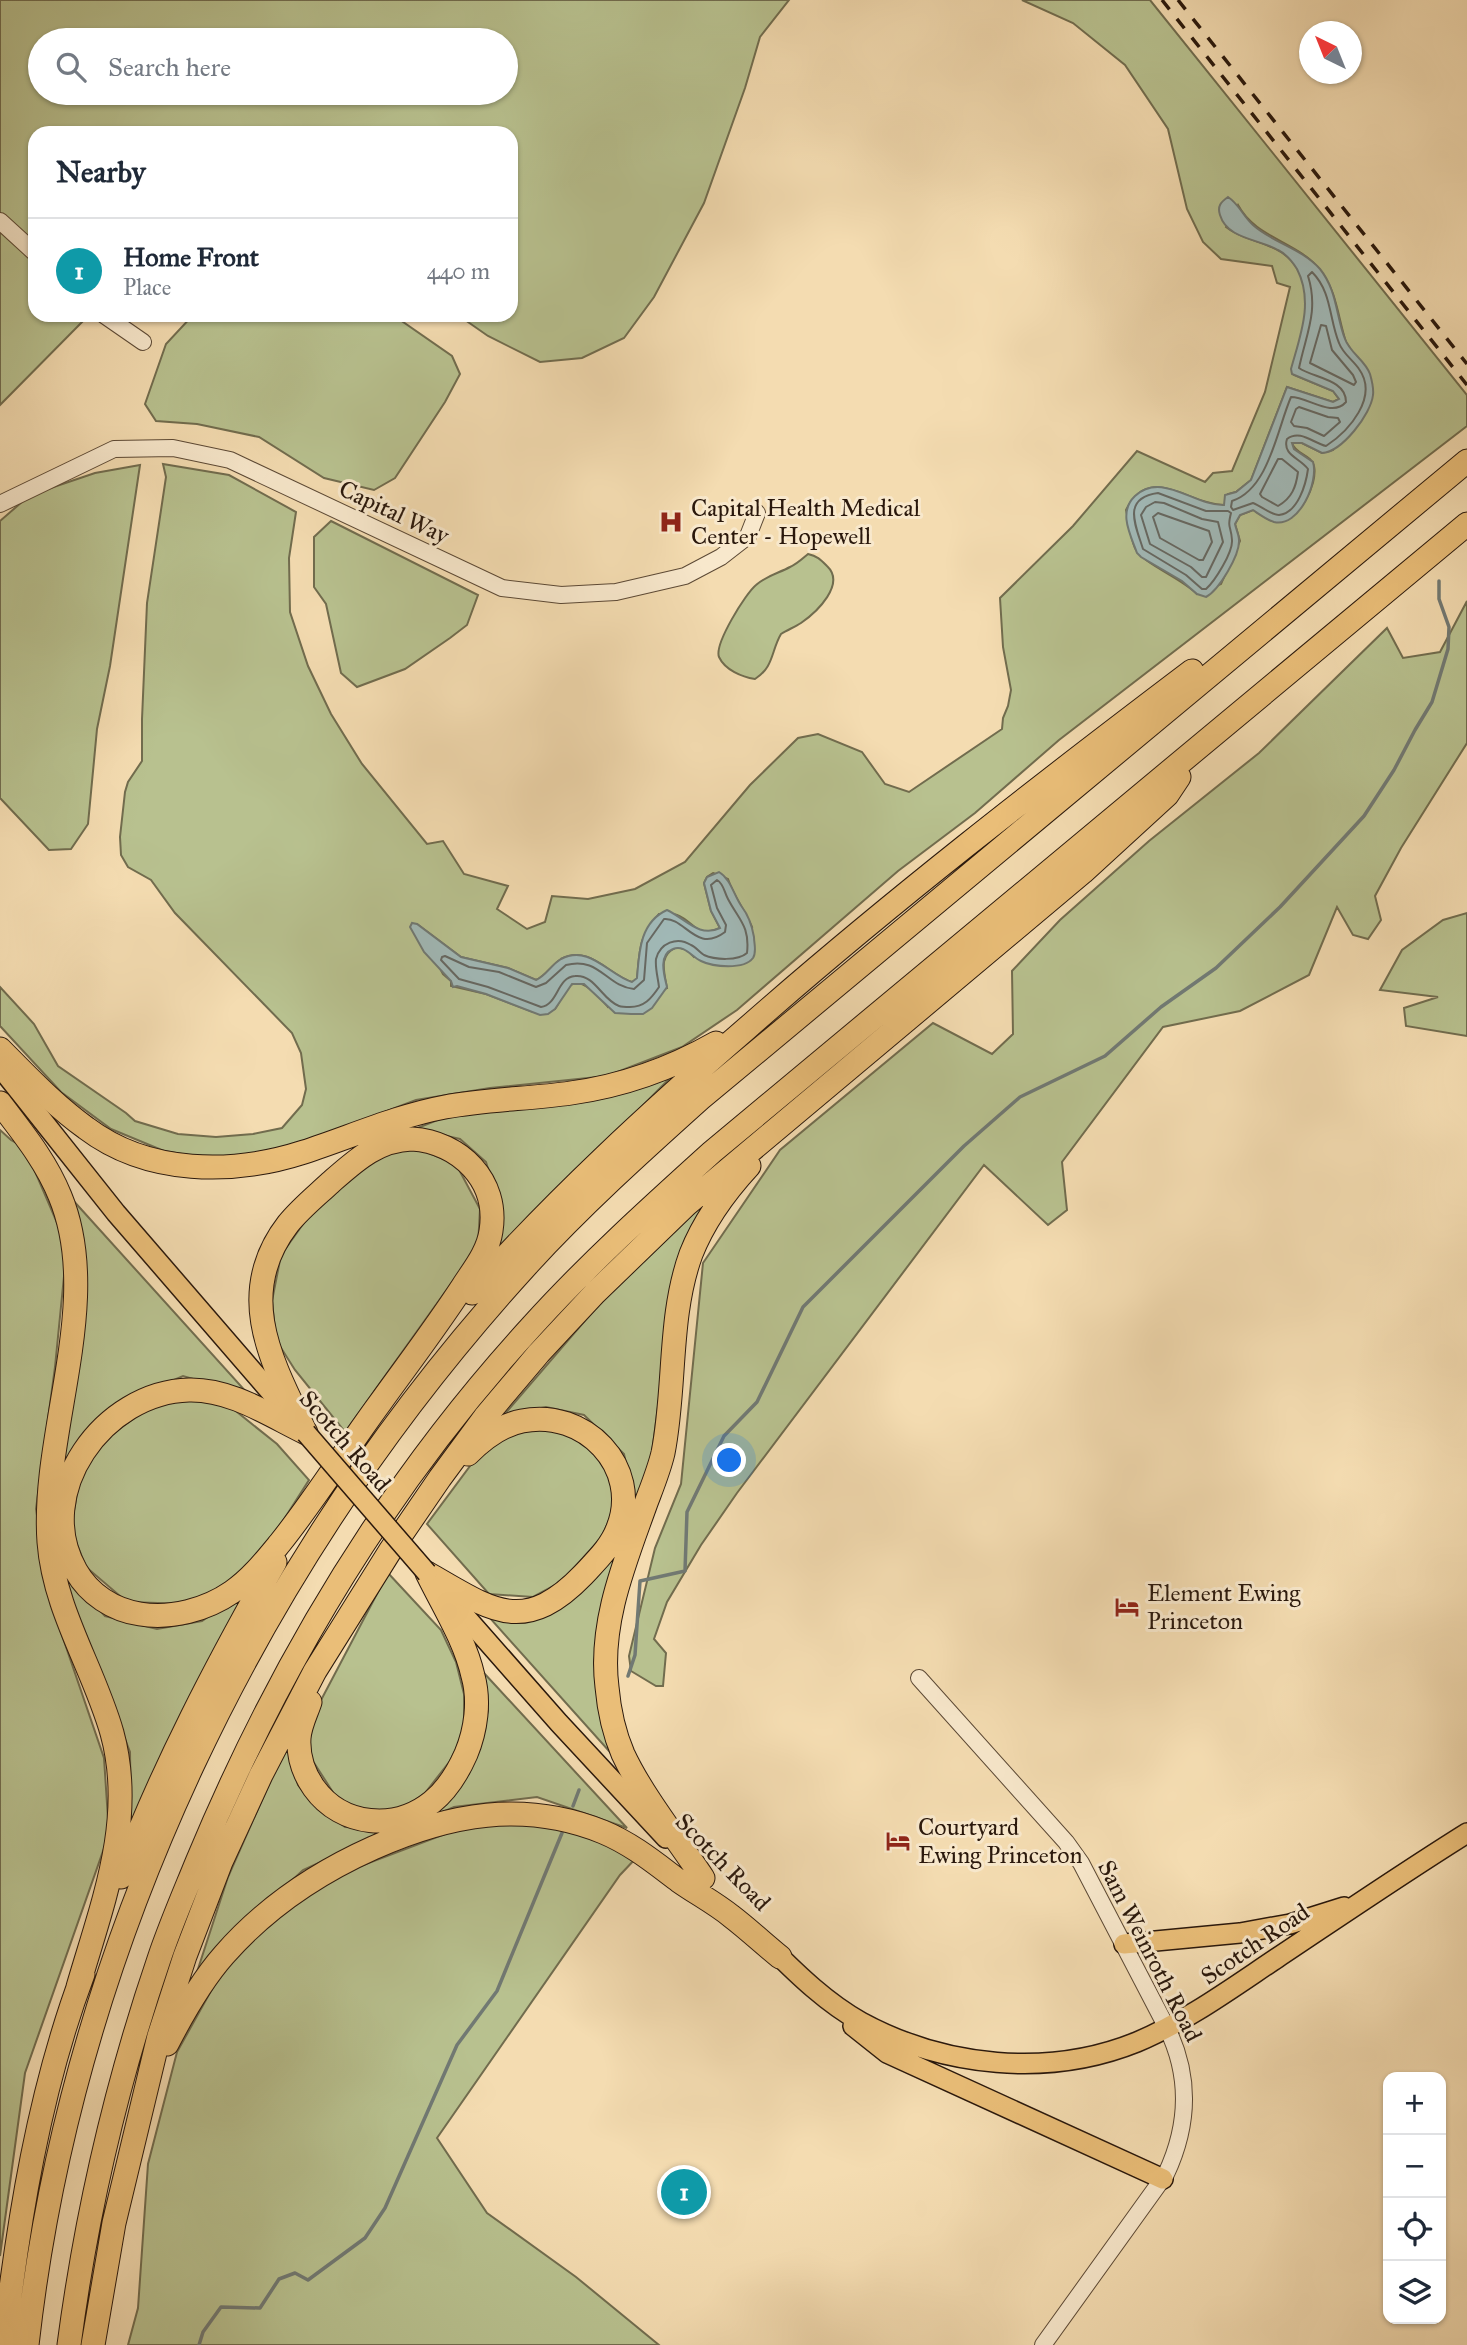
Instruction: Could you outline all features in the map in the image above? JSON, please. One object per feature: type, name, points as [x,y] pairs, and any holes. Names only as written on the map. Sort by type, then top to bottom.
[{"type":"highway","points":[[27,2345],[46,2219],[65,2129],[96,2016],[131,1913],[154,1856],[218,1714],[269,1618],[330,1518],[423,1389],[529,1263],[631,1161],[700,1098],[1467,461]]},
{"type":"highway","points":[[401,1375],[503,1259],[562,1197],[647,1115],[774,1004],[898,900],[1077,757],[1438,485]]},
{"type":"highway","points":[[69,2345],[81,2263],[134,2036],[160,1954],[215,1818],[266,1712],[313,1627],[379,1521],[435,1444],[530,1328],[634,1223],[755,1115],[1467,524]]},
{"type":"highway","points":[[93,2345],[111,2234],[165,2015],[221,1862],[296,1704],[420,1508],[485,1417],[595,1293],[686,1205],[1119,840],[1167,795],[1199,749]]},
{"type":"highway","points":[[0,1049],[60,1108],[104,1140],[158,1160],[223,1168],[277,1160],[430,1110],[570,1093],[618,1083],[655,1071],[703,1050],[774,1004]]},
{"type":"highway","points":[[703,1878],[631,1770],[615,1733],[606,1672],[606,1642],[612,1607],[661,1461],[681,1294],[695,1244],[715,1208],[755,1159],[885,1038]]},
{"type":"highway","points":[[0,1102],[37,1151],[52,1178],[67,1216],[76,1265],[74,1310],[50,1487],[49,1540],[60,1595],[111,1732],[122,1795],[120,1826],[111,1871],[47,2095],[29,2176],[4,2345]]},
{"type":"highway","points":[[412,1139],[444,1145],[462,1157],[482,1179],[489,1197],[492,1225],[488,1244],[482,1257],[401,1375],[271,1554],[232,1591],[218,1600],[195,1610],[155,1615],[119,1609],[103,1600],[89,1588],[71,1560],[63,1521],[69,1482],[85,1448],[108,1422],[129,1408],[151,1398],[188,1390],[220,1394],[306,1433],[280,1380],[263,1334],[260,1304],[266,1267],[276,1243],[288,1225],[352,1164],[375,1147],[396,1140],[412,1139]]},
{"type":"highway","points":[[420,1508],[462,1459],[487,1437],[509,1425],[537,1419],[566,1423],[595,1439],[614,1461],[623,1491],[622,1518],[611,1543],[575,1583],[559,1598],[545,1605],[525,1611],[494,1609],[427,1573]]},
{"type":"highway","points":[[78,1987],[131,1851],[170,1761],[214,1671],[302,1514]]},
{"type":"highway","points":[[373,1579],[333,1652],[312,1699],[301,1728],[299,1748],[309,1779],[317,1793],[329,1804],[353,1817],[385,1821],[418,1811],[441,1794],[461,1765],[475,1726],[474,1676],[466,1653],[427,1573]]},
{"type":"highway","points":[[136,2129],[149,2088],[172,2035],[211,1971],[244,1934],[285,1897],[316,1877],[388,1841],[434,1824],[472,1816],[523,1814],[562,1820],[603,1832],[643,1853],[730,1915],[780,1957]]},
{"type":"main road","name":"Scotch Road","points":[[0,1068],[116,1213],[559,1723],[780,1957],[820,1994],[859,2021],[900,2040],[945,2054],[1005,2064],[1086,2057],[1136,2042],[1167,2028],[1214,2000],[1467,1833]]},
{"type":"main road","name":"Scotch Road","points":[[0,1094],[116,1213]]},
{"type":"main road","points":[[1124,1944],[1240,1933],[1290,1924],[1345,1906],[1382,1888]]},
{"type":"main road","points":[[820,1994],[861,2034],[887,2053],[1163,2179]]},
{"type":"street","points":[[0,221],[28,247]]},
{"type":"street","points":[[114,322],[143,342]]},
{"type":"street","name":"Capital Way","points":[[0,504],[114,449],[173,447],[230,460],[502,588],[561,595],[616,592],[685,576],[721,557],[748,536],[757,513]]},
{"type":"street","name":"Sam Weinroth Road","points":[[919,1678],[1073,1851],[1167,2028],[1181,2064],[1185,2105],[1175,2155],[1163,2179],[1043,2345]]},
{"type":"green space","points":[[0,0],[789,0],[760,37],[704,203],[654,297],[624,338],[582,358],[540,362],[488,336],[468,322],[518,322],[518,126],[28,126],[28,322],[82,322],[0,405]]},
{"type":"green space","points":[[1022,0],[1150,0],[1467,395],[1467,426],[1059,740],[975,813],[898,871],[737,1010],[682,1047],[607,1076],[490,1088],[416,1100],[272,1151],[212,1159],[164,1151],[111,1129],[61,1092],[0,1026],[0,987],[34,1024],[58,1066],[135,1121],[178,1134],[216,1137],[253,1134],[282,1128],[302,1105],[306,1089],[301,1053],[292,1033],[175,913],[151,880],[128,867],[121,855],[120,837],[125,792],[128,782],[142,761],[147,603],[166,477],[163,464],[229,475],[296,512],[289,558],[290,612],[308,666],[331,714],[362,764],[427,844],[443,841],[464,874],[508,886],[497,909],[527,929],[545,922],[552,896],[588,899],[635,889],[685,862],[750,785],[798,738],[818,734],[862,752],[885,784],[909,792],[1002,729],[1011,690],[1003,647],[1000,598],[1073,526],[1137,451],[1205,482],[1213,473],[1232,471],[1265,392],[1290,287],[1277,283],[1272,266],[1221,259],[1203,242],[1187,209],[1168,129],[1125,65],[1073,23]],"holes":[[[1238,205],[1255,225],[1301,253],[1321,271],[1331,288],[1350,348],[1333,450],[1322,453],[1302,443],[1292,443],[1314,466],[1313,483],[1305,501],[1293,516],[1278,522],[1253,510],[1240,515],[1235,524],[1240,541],[1221,584],[1197,594],[1145,559],[1135,548],[1126,510],[1136,496],[1146,489],[1158,487],[1225,505],[1228,494],[1236,492],[1251,480],[1287,387],[1333,402],[1339,399],[1333,391],[1294,375],[1306,309],[1301,277],[1294,263],[1281,252],[1226,227]],[[713,873],[728,879],[752,927],[694,957],[687,950],[677,947],[671,950],[664,964],[667,988],[608,1007],[586,986],[575,983],[564,993],[555,1009],[533,1012],[486,994],[451,986],[451,981],[443,974],[417,924],[461,957],[508,968],[536,980],[561,959],[581,955],[632,982],[637,979],[644,937],[659,914],[677,915],[701,931],[720,928],[711,911],[704,883]]]},
{"type":"green space","points":[[186,322],[403,322],[452,356],[460,374],[445,402],[395,478],[374,490],[324,478],[259,437],[197,424],[156,421],[145,404],[166,344]]},
{"type":"green space","points":[[140,465],[110,666],[97,729],[88,824],[71,849],[49,850],[0,798],[0,521],[30,495],[95,473]]},
{"type":"green space","points":[[331,521],[478,595],[467,625],[405,669],[357,687],[341,673],[326,604],[314,587],[314,537]]},
{"type":"green space","points":[[808,554],[820,560],[832,573],[833,581],[827,597],[807,618],[781,634],[769,664],[761,674],[755,679],[739,675],[719,657],[721,641],[732,619],[751,590],[760,582]]},
{"type":"green space","points":[[1467,601],[1467,743],[1401,848],[1375,896],[1381,920],[1368,939],[1353,935],[1337,907],[1309,975],[1240,1011],[1163,1027],[1062,1162],[1067,1210],[1048,1225],[984,1165],[737,1493],[701,1545],[667,1602],[654,1639],[666,1653],[663,1686],[656,1686],[631,1671],[629,1656],[655,1548],[681,1484],[703,1263],[780,1150],[933,1023],[992,1054],[1013,1034],[1012,971],[1060,920],[1149,841],[1259,753],[1387,628],[1403,658],[1440,652]]},
{"type":"green space","points":[[1467,913],[1467,1036],[1406,1026],[1404,1008],[1438,997],[1380,990],[1402,950],[1443,920]]},
{"type":"green space","points":[[678,1070],[492,1258],[499,1205],[486,1162],[460,1139],[415,1129],[460,1111]]},
{"type":"green space","points":[[0,1130],[25,1148],[67,1246],[55,1367],[36,1509],[50,1600],[104,1758],[109,1834],[25,2073],[0,2256]]},
{"type":"green space","points":[[414,1147],[456,1164],[480,1209],[478,1246],[345,1432],[295,1370],[276,1340],[272,1301],[281,1255],[311,1213],[380,1152]]},
{"type":"green space","points":[[712,1195],[675,1273],[651,1461],[635,1505],[624,1454],[584,1415],[546,1407],[504,1415],[613,1288]]},
{"type":"green space","points":[[71,1198],[249,1395],[183,1376],[129,1399],[57,1479]]},
{"type":"green space","points":[[199,1396],[232,1408],[277,1444],[309,1480],[272,1538],[236,1579],[189,1604],[127,1602],[86,1567],[71,1529],[78,1487],[93,1449],[150,1406]]},
{"type":"green space","points":[[521,1427],[566,1432],[594,1450],[615,1486],[611,1515],[602,1537],[561,1582],[533,1597],[489,1594],[427,1524],[476,1458]]},
{"type":"green space","points":[[626,1536],[608,1583],[594,1662],[609,1751],[489,1617],[543,1615],[586,1588]]},
{"type":"green space","points":[[57,1550],[80,1589],[105,1616],[157,1629],[202,1621],[246,1590],[131,1825],[130,1752],[69,1595]]},
{"type":"green space","points":[[388,1573],[441,1630],[456,1662],[464,1694],[464,1732],[450,1761],[425,1793],[400,1811],[366,1813],[336,1797],[309,1755],[310,1721]]},
{"type":"green space","points":[[483,1672],[627,1828],[537,1797],[454,1807],[420,1822],[469,1774],[488,1711]]},
{"type":"green space","points":[[287,1743],[298,1785],[319,1806],[345,1827],[393,1829],[303,1870],[230,1938],[196,1975],[228,1877]]},
{"type":"green space","points":[[474,1823],[563,1825],[637,1857],[620,1875],[437,2138],[487,2213],[576,2277],[659,2345],[128,2345],[138,2308],[148,2164],[177,2052],[231,1955],[321,1881]]},
{"type":"water","points":[[1228,197],[1261,231],[1304,256],[1326,277],[1345,339],[1368,369],[1373,392],[1367,412],[1354,431],[1338,446],[1322,453],[1302,443],[1292,443],[1294,449],[1313,462],[1313,481],[1305,502],[1299,511],[1283,522],[1271,521],[1253,510],[1240,515],[1235,524],[1239,540],[1236,554],[1222,580],[1206,597],[1197,594],[1182,581],[1137,553],[1126,516],[1130,502],[1145,489],[1156,487],[1224,505],[1225,495],[1236,492],[1251,480],[1287,387],[1333,402],[1339,399],[1333,391],[1292,374],[1304,319],[1302,281],[1295,266],[1284,254],[1229,229],[1219,212],[1219,207]]},
{"type":"water","points":[[719,872],[729,883],[750,921],[755,948],[753,958],[736,966],[720,966],[701,961],[681,948],[673,949],[664,960],[667,987],[652,1008],[643,1014],[615,1013],[584,984],[572,984],[555,1009],[540,1015],[486,994],[453,987],[451,981],[424,952],[410,927],[412,923],[417,924],[461,957],[508,968],[536,980],[561,959],[581,955],[632,982],[637,978],[646,930],[658,915],[667,910],[699,929],[706,931],[720,928],[711,911],[704,883],[707,877]]},
{"type":"waterway","points":[[628,1676],[635,1655],[640,1581],[685,1571],[687,1512],[724,1436],[757,1402],[803,1307],[964,1146],[1020,1097],[1105,1056],[1161,1007],[1216,968],[1280,907],[1364,816],[1394,770],[1432,702],[1448,649],[1449,627],[1439,599],[1439,581]]},
{"type":"waterway","points":[[573,1806],[579,1790]]},
{"type":"waterway","points":[[199,2345],[203,2332],[221,2307],[260,2308],[279,2279],[295,2273],[308,2280],[365,2238],[385,2208],[457,2045],[497,1991],[562,1833]]},
{"type":"railway","points":[[1162,0],[1467,385]]},
{"type":"railway","points":[[1178,0],[1467,364]]},
{"type":"place","name":"Capital Health Medical Center - Hopewell","points":[[671,522]]},
{"type":"place","name":"Element Ewing Princeton","points":[[1127,1607]]},
{"type":"place","name":"Courtyard Ewing Princeton","points":[[898,1841]]},
{"type":"place","name":"Home Front","points":[[684,2192]]}]
